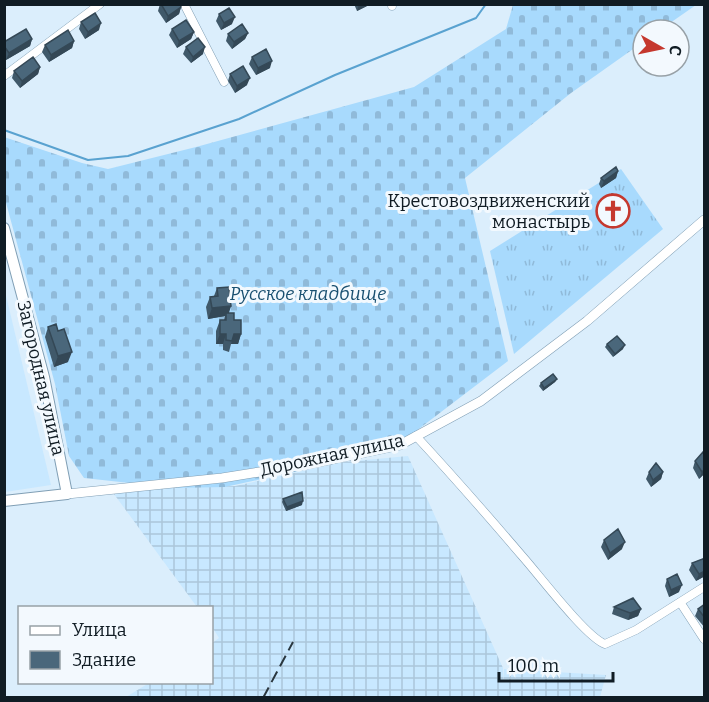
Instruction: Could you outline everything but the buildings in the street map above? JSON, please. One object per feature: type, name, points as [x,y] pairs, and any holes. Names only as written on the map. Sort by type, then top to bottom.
[{"type":"main road","name":"Загородная улица","points":[[4,228],[44,377],[68,494]]},
{"type":"main road","points":[[4,501],[68,494]]},
{"type":"street","points":[[4,76],[100,4]]},
{"type":"street","points":[[184,4],[225,82]]},
{"type":"street","name":"Дорожная улица","points":[[68,494],[222,478],[309,464],[400,445],[481,401],[587,321],[705,220]]},
{"type":"street","points":[[416,436],[576,619],[598,641],[605,644],[636,630],[705,587]]},
{"type":"street","points":[[680,602],[705,639]]},
{"type":"shaded area","points":[[4,287],[51,485],[5,492],[4,492]]},
{"type":"shaded area","points":[[408,456],[503,668],[503,682],[504,669],[606,675],[600,697],[126,697],[147,684],[213,684],[213,642],[219,638],[213,629],[213,606],[196,606],[111,490],[235,486],[344,462]]},
{"type":"green space","name":"Русское кладбище","points":[[513,5],[696,5],[677,18],[631,18],[631,50],[571,93],[465,178],[508,361],[399,444],[350,460],[225,487],[175,488],[84,478],[69,456],[55,384],[5,199],[4,137],[82,163],[108,169],[414,87],[506,29]]},
{"type":"green space","points":[[621,169],[663,229],[514,354],[490,251]]},
{"type":"waterway","points":[[4,130],[88,160],[128,156],[239,119],[335,75],[476,18],[486,4]]},
{"type":"railway","points":[[263,698],[293,642]]},
{"type":"place","name":"Крестовоздвиженский монастырь","points":[[613,211]]}]
